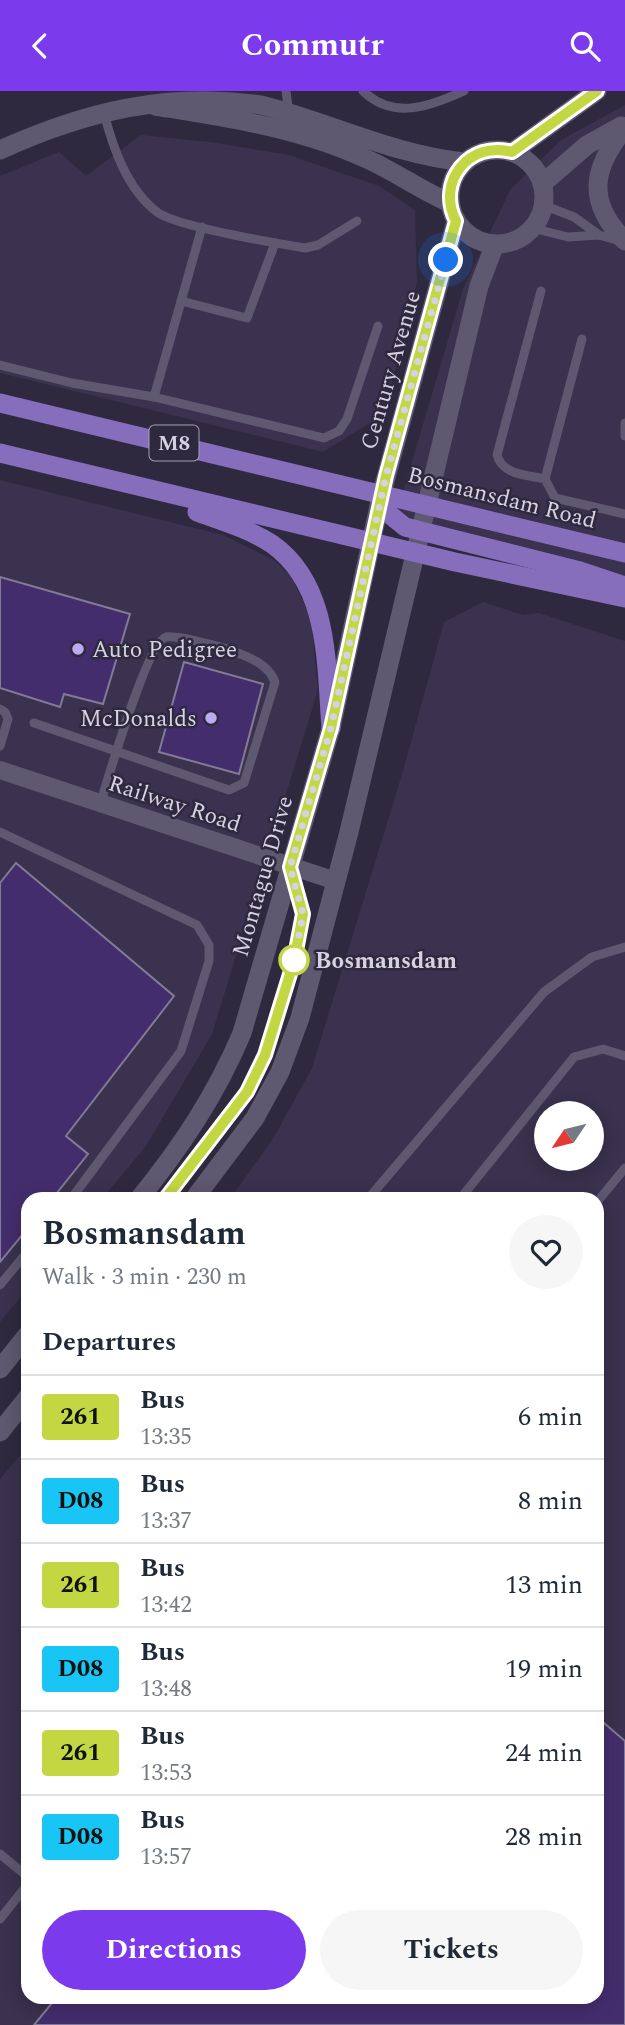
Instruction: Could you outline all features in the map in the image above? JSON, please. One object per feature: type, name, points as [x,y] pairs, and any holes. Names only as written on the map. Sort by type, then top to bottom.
[{"type":"main road","name":"Bosmansdam Road","points":[[0,403],[382,492],[625,553]]},
{"type":"main road","name":"M8","points":[[0,453],[101,479],[625,598]]},
{"type":"main road","points":[[101,479],[236,526],[271,543],[288,558],[308,587],[320,619],[331,728]]},
{"type":"main road","points":[[382,492],[392,518],[398,524],[580,571],[625,586]]},
{"type":"street","points":[[512,152],[597,91]]},
{"type":"street","points":[[0,150],[65,120],[103,108],[177,96],[209,95],[261,105],[291,123],[371,161],[453,212],[474,238],[495,244],[515,240],[532,228],[543,205],[542,184],[531,164],[512,152],[491,149],[465,162],[441,160],[291,123]]},
{"type":"street","points":[[542,184],[587,145],[625,126]]},
{"type":"street","points":[[625,126],[605,154],[598,184],[606,217],[625,242]]},
{"type":"street","points":[[453,212],[452,183],[465,162]]},
{"type":"street","name":"Century Avenue","points":[[370,541],[453,212]]},
{"type":"street","points":[[200,1192],[237,1146],[281,1072],[300,1019],[336,881],[479,286],[495,244]]},
{"type":"street","name":"Montague Drive","points":[[144,1192],[193,1128],[229,1064],[273,933],[331,728],[370,541]]},
{"type":"street","name":"Railway Road","points":[[0,770],[336,881]]},
{"type":"street","points":[[0,1369],[21,1343]]},
{"type":"street","points":[[0,1432],[21,1406]]},
{"type":"lane","points":[[286,91],[291,123]]},
{"type":"lane","points":[[363,91],[377,104],[398,110],[464,91]]},
{"type":"lane","points":[[103,108],[115,155],[149,204],[164,216],[275,243],[313,247],[357,221]]},
{"type":"lane","points":[[543,205],[574,217],[599,235]]},
{"type":"lane","points":[[154,397],[202,227]]},
{"type":"lane","points":[[532,228],[568,237],[599,235],[625,242]]},
{"type":"lane","points":[[181,301],[247,318],[275,243]]},
{"type":"lane","points":[[541,291],[497,455],[508,471],[545,479]]},
{"type":"lane","points":[[0,365],[72,383],[154,397],[324,438],[339,431],[347,419],[378,326]]},
{"type":"lane","points":[[582,339],[545,479],[555,498],[625,514]]},
{"type":"lane","points":[[625,423],[625,436]]},
{"type":"lane","points":[[34,723],[117,752],[229,790],[244,783],[275,682],[273,674],[263,665],[224,648],[164,638],[151,654],[117,752],[100,804]]},
{"type":"lane","points":[[0,709],[8,719],[0,746]]},
{"type":"lane","points":[[0,832],[197,925],[209,945],[209,961],[181,1052],[76,1192]]},
{"type":"lane","points":[[170,1192],[241,1101],[265,1055],[294,961],[303,914],[290,867]]},
{"type":"lane","points":[[374,1192],[544,992],[592,957],[625,947]]},
{"type":"lane","points":[[466,1192],[574,1057],[603,1049],[625,1056]]},
{"type":"lane","points":[[604,1194],[625,1168]]},
{"type":"lane","points":[[0,1285],[21,1260]]},
{"type":"lane","points":[[0,1854],[21,1871]]},
{"type":"lane","points":[[0,1919],[21,1893]]},
{"type":"shaded area","points":[[625,105],[625,578],[395,519],[463,289],[510,190],[561,140]]},
{"type":"shaded area","points":[[141,135],[210,142],[289,155],[379,186],[415,210],[417,282],[381,428],[368,424],[323,452],[0,373],[0,176],[59,152],[86,176]]},
{"type":"shaded area","points":[[0,480],[223,535],[274,560],[292,578],[311,619],[318,690],[212,1034],[146,1146],[108,1192],[21,1192],[21,1296],[0,1322]]},
{"type":"shaded area","points":[[483,602],[523,615],[539,613],[625,641],[625,2025],[0,2025],[0,1479],[21,1454],[21,2004],[604,2004],[604,1192],[235,1192],[274,1137],[312,1068],[403,771],[444,622]]},
{"type":"building","name":"Auto Pedigree","points":[[0,577],[130,614],[103,704],[64,694],[60,707],[0,688]]},
{"type":"building","name":"McDonalds","points":[[184,662],[263,684],[239,774],[159,752]]},
{"type":"building","points":[[16,863],[174,996],[66,1136],[88,1154],[58,1192],[21,1192],[21,1236],[0,1262],[0,883]]},
{"type":"building","points":[[604,1723],[625,1741],[625,2025],[34,2025],[51,2004],[604,2004]]},
{"type":"bus line","name":"261","points":[[171,1192],[222,1129],[247,1092],[265,1055],[294,961],[303,914],[290,867],[331,728],[362,573],[456,221],[450,201],[454,176],[465,162],[480,152],[501,149],[512,152],[569,108],[597,91]]},
{"type":"place","name":"Auto Pedigree","points":[[78,649]]},
{"type":"place","name":"McDonalds","points":[[211,718]]},
{"type":"place","name":"Bosmansdam","points":[[294,960]]},
{"type":"route","points":[[294,960],[303,914],[290,867],[331,728],[362,573],[446,260]]}]
